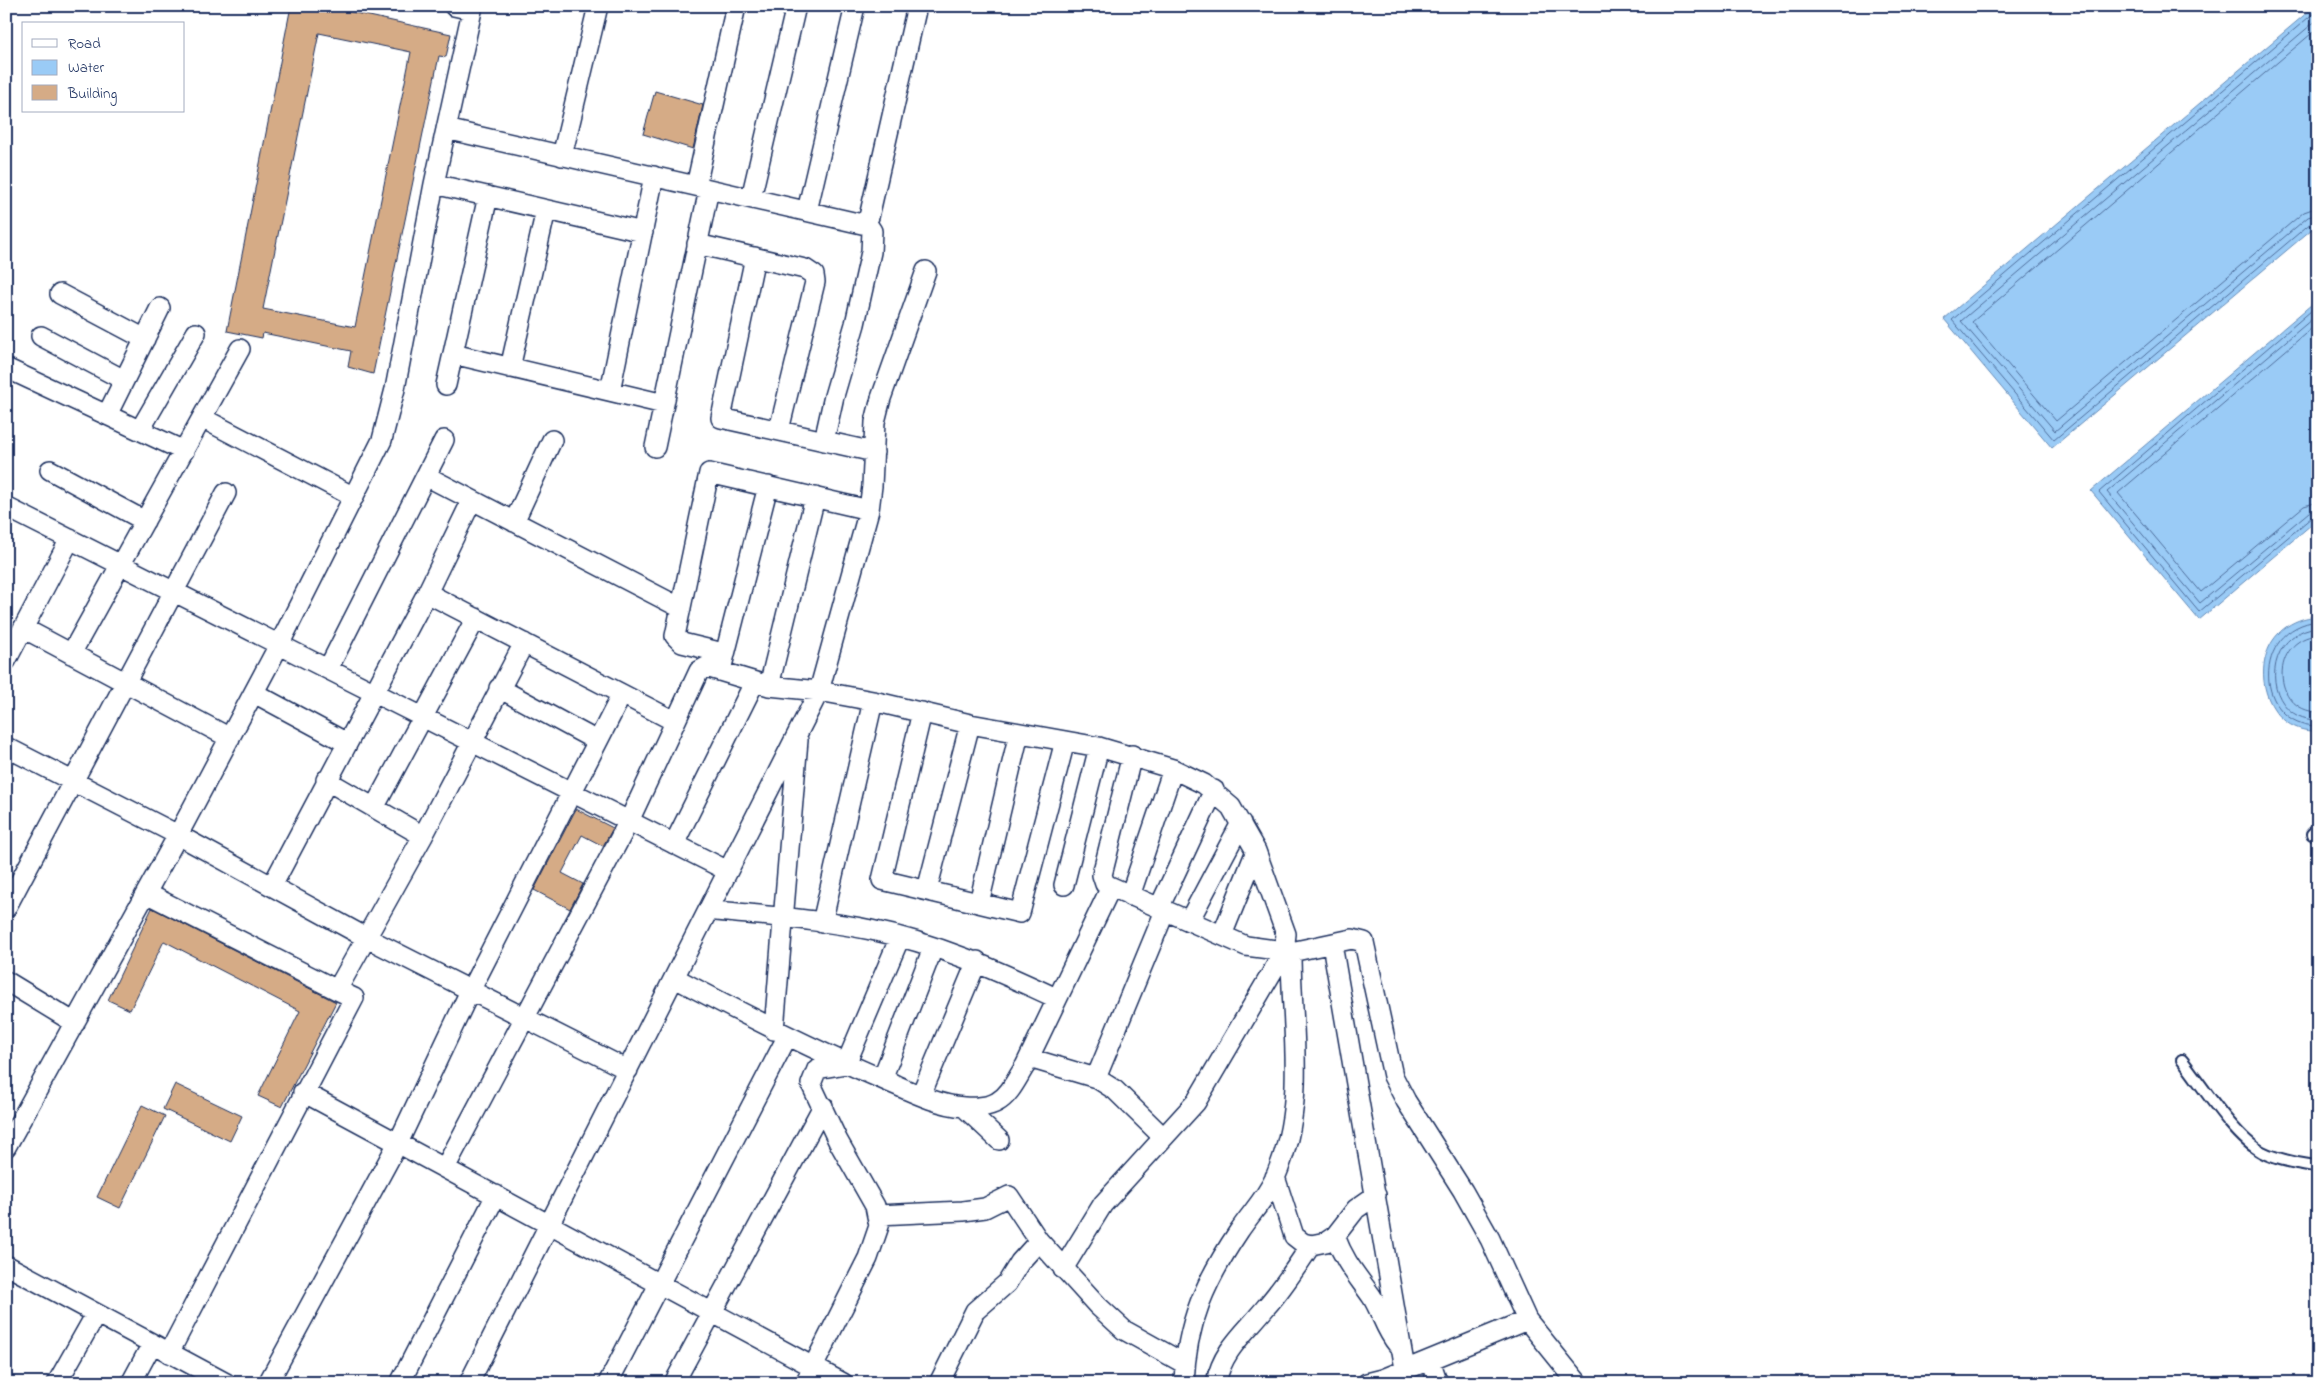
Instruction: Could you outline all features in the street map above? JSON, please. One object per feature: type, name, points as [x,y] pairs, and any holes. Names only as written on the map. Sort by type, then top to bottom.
[{"type":"street","points":[[562,156],[598,6]]},
{"type":"street","points":[[655,447],[697,244],[702,187],[736,6]]},
{"type":"street","points":[[751,198],[796,6]]},
{"type":"street","points":[[807,211],[855,6]]},
{"type":"street","points":[[866,222],[869,217],[917,6]]},
{"type":"street","points":[[6,1147],[230,738],[382,440],[390,416],[446,129],[467,8]]},
{"type":"street","points":[[446,129],[857,223],[866,222]]},
{"type":"street","points":[[610,391],[654,176]]},
{"type":"street","points":[[434,184],[643,232]]},
{"type":"street","points":[[446,386],[488,196]]},
{"type":"street","points":[[510,368],[546,210]]},
{"type":"street","points":[[824,441],[834,396],[855,324],[871,252],[872,231],[866,222]]},
{"type":"street","points":[[697,244],[805,269],[814,275],[815,282],[779,430]]},
{"type":"street","points":[[755,257],[721,418],[874,452]]},
{"type":"street","points":[[469,1383],[819,691],[869,510],[875,422],[881,398],[926,271]]},
{"type":"street","points":[[60,294],[145,339]]},
{"type":"street","points":[[107,415],[160,308]]},
{"type":"street","points":[[140,430],[196,333]]},
{"type":"street","points":[[41,336],[124,380]]},
{"type":"street","points":[[72,654],[240,349]]},
{"type":"street","points":[[453,354],[664,404]]},
{"type":"street","points":[[6,368],[184,451]]},
{"type":"street","points":[[202,418],[354,497]]},
{"type":"street","points":[[328,669],[444,440]]},
{"type":"street","points":[[514,522],[552,440]]},
{"type":"street","points":[[50,470],[145,521]]},
{"type":"street","points":[[717,670],[715,651],[677,640],[676,631],[709,473],[869,510]]},
{"type":"street","points":[[426,476],[680,608]]},
{"type":"street","points":[[717,670],[768,486]]},
{"type":"street","points":[[6,908],[226,493]]},
{"type":"street","points":[[674,844],[761,685],[815,498]]},
{"type":"street","points":[[272,886],[326,780],[427,593],[472,500]]},
{"type":"street","points":[[6,507],[472,740],[570,792],[728,871]]},
{"type":"street","points":[[6,661],[70,539]]},
{"type":"street","points":[[427,593],[674,721]]},
{"type":"street","points":[[374,808],[476,618]]},
{"type":"street","points":[[24,628],[230,738]]},
{"type":"street","points":[[337,990],[365,936],[423,836],[524,643]]},
{"type":"street","points":[[445,1168],[629,821],[700,668],[706,667],[717,670],[761,685],[819,691],[873,701],[970,724],[1132,755],[1173,769],[1214,790],[1231,807],[1256,851],[1286,934],[1297,1063],[1296,1100],[1288,1140],[1275,1177],[1264,1198],[1217,1265],[1198,1304],[1190,1330],[1184,1373],[1124,1330],[1098,1306],[1039,1241],[1009,1196],[985,1208],[963,1211],[878,1215]]},
{"type":"street","points":[[499,688],[597,741]]},
{"type":"street","points":[[254,692],[347,743]]},
{"type":"street","points":[[268,1383],[398,1142],[470,990],[622,694]]},
{"type":"street","points":[[822,923],[873,701]]},
{"type":"street","points":[[922,712],[882,880],[1020,913],[1065,741]]},
{"type":"street","points":[[927,890],[970,724]]},
{"type":"street","points":[[608,1383],[660,1284],[780,1033],[785,919],[799,730]]},
{"type":"street","points":[[979,903],[1019,733]]},
{"type":"street","points":[[6,747],[178,835],[365,936],[628,1070]]},
{"type":"street","points":[[1064,885],[1098,747]]},
{"type":"street","points":[[1132,755],[1102,875],[1105,884],[1246,946],[1288,952],[1359,940],[1367,947],[1393,1076],[1410,1108],[1464,1191],[1490,1239],[1527,1320],[1578,1383]]},
{"type":"street","points":[[1130,896],[1173,769]]},
{"type":"street","points":[[326,780],[423,836]]},
{"type":"street","points":[[1096,1078],[1162,910],[1214,790]]},
{"type":"street","points":[[1189,921],[1241,823]]},
{"type":"street","points":[[1222,935],[1256,851]]},
{"type":"street","points":[[674,978],[780,1033],[846,1064],[921,1095],[964,1107],[979,1107],[997,1102],[1008,1092],[1029,1058],[1056,998],[1111,887]]},
{"type":"street","points":[[131,1383],[161,1348],[354,998],[146,893]]},
{"type":"street","points":[[708,910],[822,923],[871,930],[900,937],[977,961],[1056,998]]},
{"type":"street","points":[[846,1064],[900,937]]},
{"type":"street","points":[[1332,944],[1404,1369]]},
{"type":"street","points":[[882,1079],[933,948]]},
{"type":"street","points":[[1063,1269],[1103,1204],[1196,1102],[1288,952]]},
{"type":"street","points":[[921,1095],[977,961]]},
{"type":"street","points":[[6,981],[74,1023]]},
{"type":"street","points":[[1029,1058],[1096,1078],[1115,1090],[1163,1137]]},
{"type":"street","points":[[809,1375],[874,1245],[879,1226],[878,1215],[838,1141],[811,1084],[817,1069],[846,1064]]},
{"type":"street","points":[[303,1092],[550,1223],[711,1312],[809,1375],[843,1383]]},
{"type":"street","points":[[674,1383],[822,1106]]},
{"type":"street","points":[[964,1107],[999,1140]]},
{"type":"street","points":[[1275,1177],[1294,1236],[1303,1243],[1311,1245],[1326,1242],[1335,1236],[1356,1209],[1376,1195]]},
{"type":"street","points":[[400,1383],[496,1195]]},
{"type":"street","points":[[1335,1236],[1346,1263],[1372,1298],[1385,1328],[1401,1348]]},
{"type":"street","points":[[939,1383],[975,1312],[1008,1283],[1020,1262],[1039,1241]]},
{"type":"street","points":[[1216,1383],[1219,1367],[1224,1357],[1266,1308],[1311,1245]]},
{"type":"street","points":[[6,1265],[161,1348],[205,1378],[226,1383]]},
{"type":"street","points":[[57,1383],[96,1314]]},
{"type":"street","points":[[1368,1383],[1383,1379],[1527,1320]]},
{"type":"street","points":[[1430,1360],[1438,1383]]},
{"type":"lane","points":[[2182,1060],[2239,1134],[2262,1152],[2277,1158],[2318,1167]]},
{"type":"water","points":[[2315,6],[2318,6],[2318,224],[2052,448],[1944,319]]},
{"type":"water","points":[[2318,299],[2318,519],[2199,620],[2091,491]]},
{"type":"water","points":[[2318,616],[2318,731],[2296,727],[2279,716],[2268,698],[2264,678],[2266,657],[2275,637],[2292,623]]},
{"type":"building","points":[[291,6],[324,6],[451,34],[446,57],[439,56],[373,374],[348,367],[351,351],[263,333],[262,338],[227,331]],"holes":[[[319,33],[411,52],[355,327],[263,309]]]},
{"type":"building","points":[[655,91],[703,105],[693,149],[643,134]]},
{"type":"building","points":[[576,809],[613,828],[603,846],[582,835],[562,873],[583,884],[570,909],[534,890]]},
{"type":"building","points":[[152,908],[336,1002],[282,1107],[258,1096],[300,1011],[164,941],[130,1010],[108,1000]]},
{"type":"building","points":[[175,1084],[242,1116],[230,1141],[163,1109]]},
{"type":"building","points":[[142,1105],[165,1116],[120,1208],[97,1197]]}]
